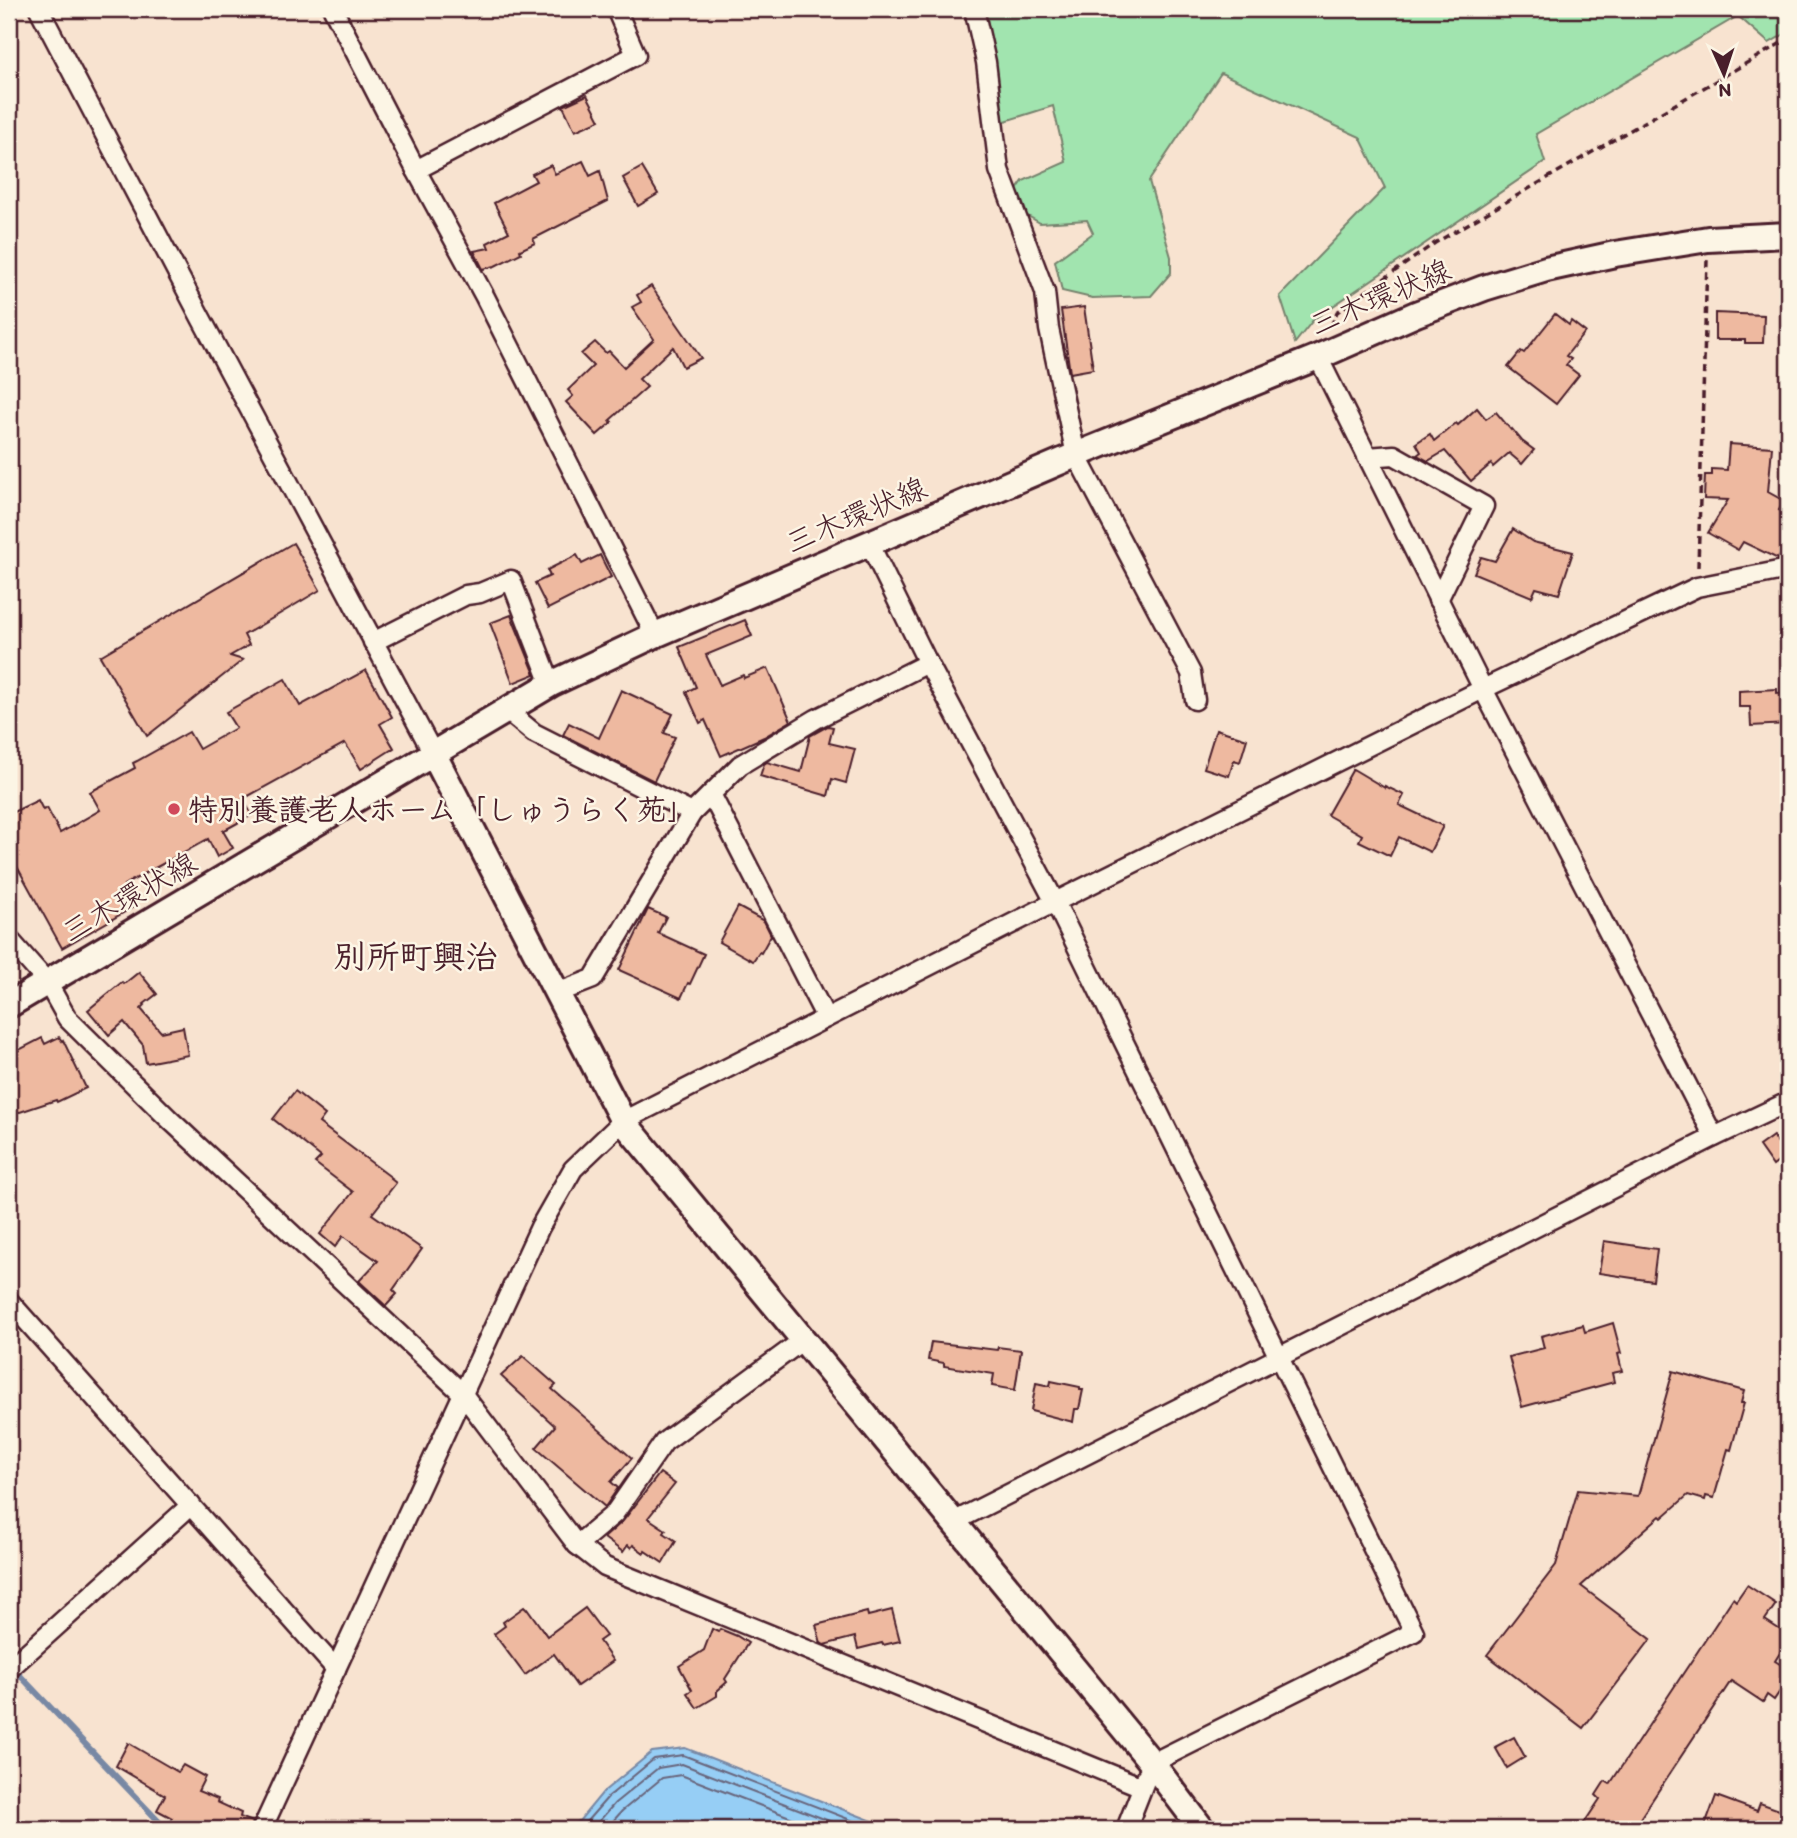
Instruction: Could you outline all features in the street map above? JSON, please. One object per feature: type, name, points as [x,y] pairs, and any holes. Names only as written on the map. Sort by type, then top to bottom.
[{"type":"main road","name":"三木環状線","points":[[9,1005],[551,684],[655,635],[1076,454],[1484,288],[1546,269],[1615,254],[1708,239],[1788,235]]},
{"type":"main road","points":[[434,755],[624,1121],[1152,1763],[1202,1829]]},
{"type":"street","points":[[39,9],[434,755]]},
{"type":"street","points":[[333,9],[485,297],[655,635]]},
{"type":"street","points":[[416,170],[636,55],[616,9]]},
{"type":"street","points":[[974,9],[986,62],[999,170],[1045,292],[1049,329],[1076,454],[1191,674],[1195,700]]},
{"type":"street","points":[[1318,357],[1483,689],[1714,1138]]},
{"type":"street","points":[[1367,457],[1394,455],[1484,506],[1438,600]]},
{"type":"street","points":[[869,543],[928,663],[1055,902],[1414,1632],[1152,1763],[1126,1829]]},
{"type":"street","points":[[262,1829],[540,1227],[573,1169],[624,1121],[1055,902],[1483,689],[1697,587],[1788,569]]},
{"type":"street","points":[[373,642],[466,595],[480,593],[512,580],[551,684]]},
{"type":"street","points":[[557,993],[593,979],[692,813],[740,765],[817,719],[928,663]]},
{"type":"street","points":[[506,710],[534,733],[692,813]]},
{"type":"street","points":[[711,794],[826,1018]]},
{"type":"street","points":[[9,939],[47,982],[67,1018],[168,1118],[462,1393],[577,1545],[605,1567],[1142,1787]]},
{"type":"street","points":[[953,1522],[1788,1102]]},
{"type":"street","points":[[9,1301],[336,1669]]},
{"type":"street","points":[[577,1545],[614,1514],[664,1442],[803,1340]]},
{"type":"street","points":[[9,1670],[191,1505]]},
{"type":"path","points":[[1318,357],[1337,312],[1435,243],[1788,39]]},
{"type":"path","points":[[1697,587],[1708,239]]},
{"type":"green space","points":[[983,9],[1788,9],[1788,32],[1769,43],[1738,16],[1536,134],[1545,162],[1314,319],[1295,343],[1280,296],[1385,188],[1360,137],[1221,73],[1149,181],[1171,257],[1171,273],[1151,296],[1092,298],[1062,291],[1055,261],[1093,233],[1087,220],[1040,223],[1016,209],[1014,194],[1023,181],[1066,162],[1053,106],[1002,122],[987,20]]},
{"type":"water","points":[[685,1748],[893,1829],[569,1829],[603,1792],[652,1752]]},
{"type":"building","points":[[587,95],[600,120],[575,131],[563,106]]},
{"type":"building","points":[[583,161],[590,176],[600,171],[608,201],[533,239],[535,243],[520,250],[521,253],[483,269],[474,251],[489,248],[487,243],[509,232],[494,203],[536,181],[532,174],[551,165],[555,174]]},
{"type":"building","points":[[642,167],[658,194],[638,206],[623,178]]},
{"type":"building","points":[[651,286],[701,358],[683,367],[673,347],[639,379],[647,387],[597,435],[566,402],[573,396],[568,390],[593,366],[581,354],[595,342],[606,353],[609,351],[624,367],[654,339],[632,307],[641,302],[637,295]]},
{"type":"building","points":[[1084,307],[1093,369],[1070,373],[1061,310]]},
{"type":"building","points":[[1715,313],[1764,315],[1763,343],[1715,340]]},
{"type":"building","points":[[1555,314],[1569,325],[1571,321],[1585,332],[1566,356],[1571,359],[1566,365],[1579,375],[1556,404],[1508,367],[1521,351],[1524,353]]},
{"type":"building","points":[[1477,408],[1486,419],[1496,412],[1522,441],[1534,450],[1522,464],[1509,453],[1471,481],[1445,451],[1428,461],[1417,455],[1421,452],[1416,443],[1430,434],[1434,441]]},
{"type":"building","points":[[1729,444],[1772,447],[1768,492],[1784,501],[1779,510],[1788,515],[1788,541],[1778,559],[1743,542],[1738,550],[1708,533],[1728,500],[1704,499],[1705,475],[1712,475],[1712,469],[1727,470]]},
{"type":"building","points":[[1513,529],[1533,542],[1573,552],[1559,594],[1536,588],[1532,597],[1474,573],[1481,557],[1495,561]]},
{"type":"building","points":[[293,543],[320,590],[244,635],[249,645],[230,656],[243,660],[147,736],[100,656]]},
{"type":"building","points":[[577,555],[582,564],[600,555],[611,577],[548,609],[535,583],[550,576],[547,570]]},
{"type":"building","points":[[511,615],[535,674],[513,683],[490,623]]},
{"type":"building","points":[[745,620],[752,636],[706,655],[720,685],[768,668],[791,721],[764,737],[721,756],[705,720],[700,723],[686,692],[696,687],[679,647]]},
{"type":"building","name":"特別養護老人ホーム「しゅうらく苑」","points":[[366,670],[392,717],[380,724],[394,748],[361,769],[345,743],[243,799],[252,815],[223,831],[233,848],[217,857],[208,839],[124,885],[135,906],[62,948],[9,852],[9,814],[38,800],[43,810],[47,808],[60,833],[100,810],[90,792],[135,768],[133,763],[189,732],[199,749],[236,728],[226,712],[285,679],[300,706]]},
{"type":"building","points":[[1777,689],[1777,693],[1788,692],[1788,724],[1751,726],[1750,707],[1739,707],[1739,691]]},
{"type":"building","points":[[621,690],[673,714],[664,733],[675,737],[654,781],[563,735],[569,723],[599,738]]},
{"type":"building","points":[[828,726],[833,727],[829,743],[855,749],[846,783],[832,779],[828,796],[760,776],[767,762],[801,772],[810,736]]},
{"type":"building","points":[[1216,729],[1247,739],[1240,762],[1234,760],[1229,776],[1204,768]]},
{"type":"building","points":[[1353,769],[1385,788],[1404,795],[1399,805],[1443,826],[1430,852],[1399,837],[1390,856],[1359,841],[1362,835],[1327,815]]},
{"type":"building","points":[[738,907],[764,921],[771,935],[753,961],[719,942]]},
{"type":"building","points":[[648,909],[666,917],[658,933],[704,954],[681,998],[619,970]]},
{"type":"building","points":[[139,972],[157,994],[141,1009],[161,1032],[183,1027],[188,1055],[146,1063],[143,1045],[124,1022],[109,1035],[88,1010],[122,982],[124,984]]},
{"type":"building","points":[[59,1037],[63,1040],[86,1088],[57,1102],[56,1100],[20,1112],[9,1111],[9,1055],[42,1038],[45,1044]]},
{"type":"building","points":[[295,1091],[325,1115],[319,1123],[396,1183],[372,1214],[422,1249],[393,1290],[397,1294],[386,1306],[359,1281],[378,1261],[343,1236],[335,1247],[320,1234],[353,1192],[315,1163],[321,1157],[273,1119]]},
{"type":"building","points":[[1773,1136],[1787,1155],[1773,1166],[1759,1146]]},
{"type":"building","points":[[1604,1241],[1657,1249],[1653,1281],[1599,1273]]},
{"type":"building","points":[[1613,1323],[1621,1353],[1618,1354],[1622,1371],[1612,1373],[1614,1382],[1522,1407],[1509,1357],[1544,1348],[1541,1336],[1583,1325],[1585,1332]]},
{"type":"building","points":[[931,1342],[997,1350],[998,1347],[1021,1350],[1015,1390],[992,1386],[994,1374],[944,1366],[944,1363],[928,1360]]},
{"type":"building","points":[[523,1356],[556,1385],[552,1389],[632,1458],[611,1482],[618,1488],[605,1507],[536,1448],[555,1426],[501,1376]]},
{"type":"building","points":[[1673,1371],[1744,1391],[1741,1403],[1744,1403],[1714,1498],[1706,1496],[1705,1500],[1688,1495],[1662,1518],[1660,1516],[1581,1586],[1651,1639],[1583,1728],[1487,1655],[1556,1565],[1578,1490],[1638,1496]]},
{"type":"building","points":[[1051,1381],[1083,1390],[1073,1422],[1031,1411],[1036,1383],[1050,1386]]},
{"type":"building","points":[[660,1473],[675,1484],[648,1518],[666,1530],[664,1533],[676,1541],[663,1563],[633,1545],[631,1548],[628,1545],[623,1552],[604,1538],[623,1521]]},
{"type":"building","points":[[1747,1585],[1776,1604],[1765,1620],[1788,1635],[1788,1640],[1775,1661],[1788,1669],[1788,1679],[1774,1700],[1767,1695],[1763,1702],[1731,1681],[1633,1829],[1580,1829],[1600,1799],[1596,1795],[1605,1781],[1610,1784],[1733,1598],[1736,1601]]},
{"type":"building","points":[[524,1607],[547,1636],[585,1608],[606,1636],[599,1641],[613,1661],[577,1686],[554,1654],[525,1675],[494,1634],[505,1626],[503,1622]]},
{"type":"building","points":[[892,1610],[900,1641],[858,1649],[855,1637],[824,1645],[821,1643],[816,1625],[867,1612],[868,1616]]},
{"type":"building","points":[[712,1629],[718,1632],[720,1629],[748,1643],[725,1679],[727,1682],[717,1691],[717,1696],[697,1708],[687,1693],[692,1690],[679,1666],[704,1650]]},
{"type":"building","points":[[1514,1737],[1525,1757],[1507,1768],[1495,1747]]},
{"type":"building","points":[[128,1743],[178,1772],[183,1765],[205,1777],[198,1791],[241,1813],[240,1817],[253,1822],[251,1829],[178,1829],[168,1825],[172,1818],[157,1810],[165,1795],[116,1766]]},
{"type":"building","points":[[1716,1796],[1757,1811],[1760,1803],[1788,1813],[1788,1829],[1704,1829]]},
{"type":"waterway","points":[[12,1667],[166,1829]]},
{"type":"place","name":"特別養護老人ホーム「しゅうらく苑」","points":[[174,809]]},
{"type":"district","name":"別所町興治","points":[[416,956]]}]
